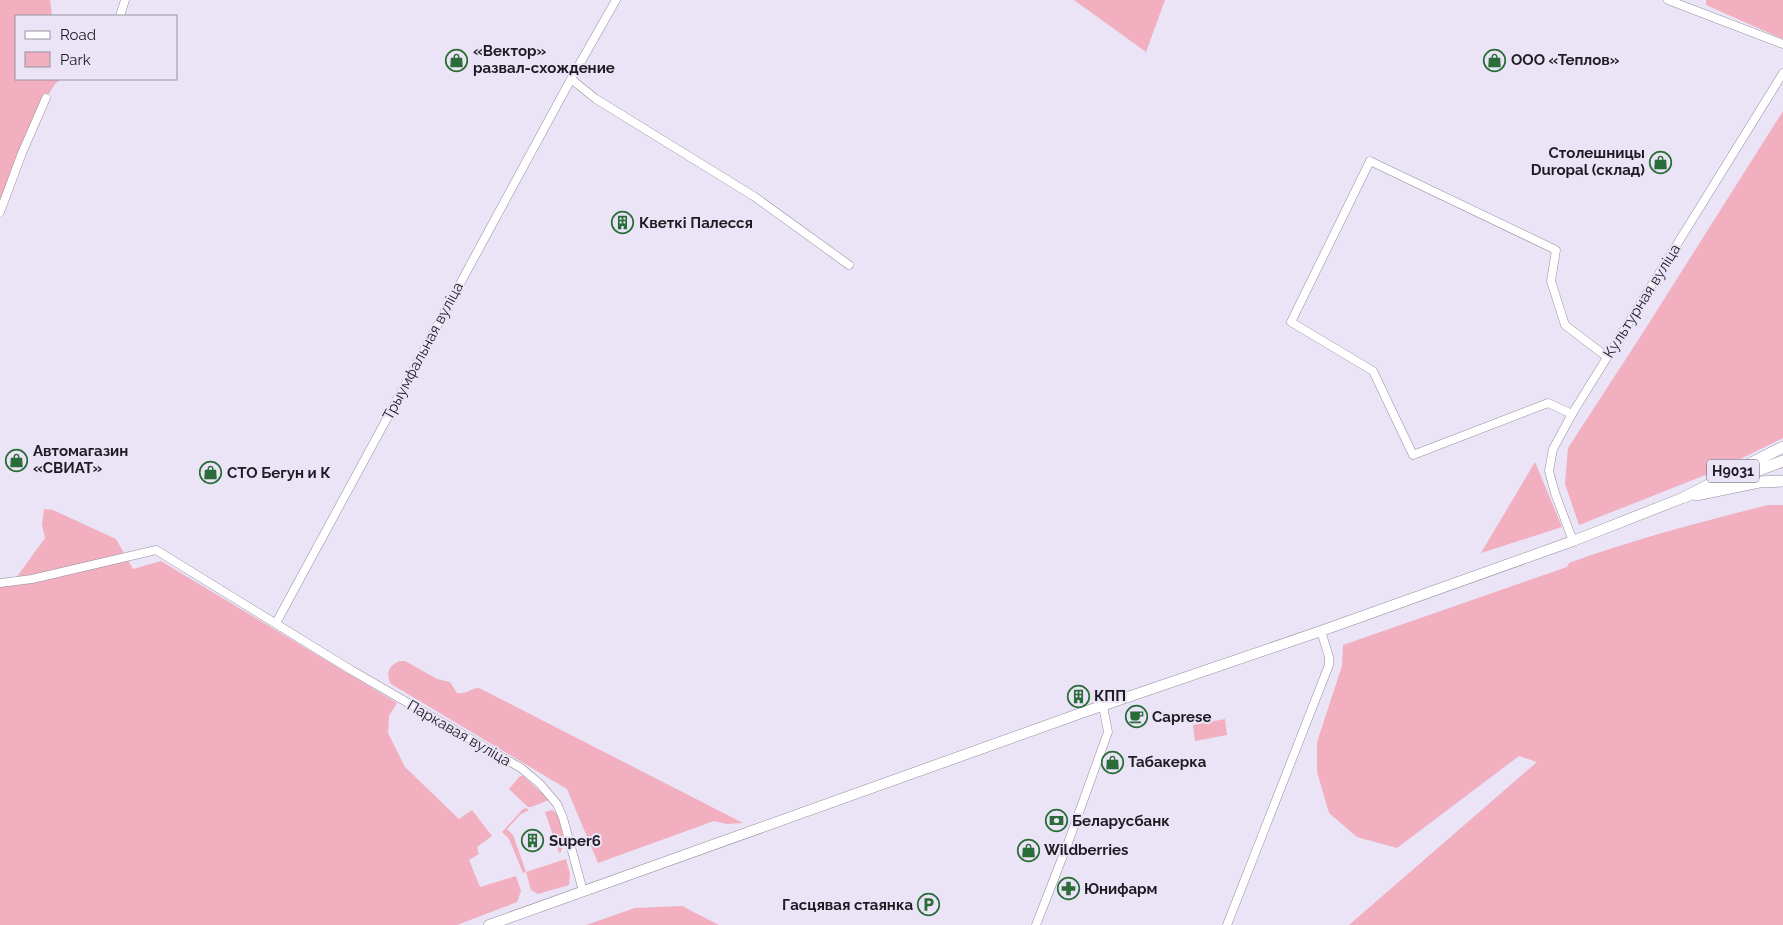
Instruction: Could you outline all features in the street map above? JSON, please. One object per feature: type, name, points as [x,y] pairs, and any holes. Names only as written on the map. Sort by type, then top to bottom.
[{"type":"highway","name":"Н9031","points":[[1684,497],[1783,447]]},
{"type":"highway","name":"Н9031","points":[[1684,497],[1783,461]]},
{"type":"highway","name":"Н9031","points":[[1684,497],[1759,482],[1783,481]]},
{"type":"main road","name":"Н9031","points":[[489,925],[1573,541],[1684,497]]},
{"type":"street","points":[[120,15],[125,0]]},
{"type":"street","name":"Трыумфальная вуліца","points":[[276,623],[616,0]]},
{"type":"street","points":[[1668,0],[1783,44]]},
{"type":"street","name":"Культурная вуліца","points":[[1573,541],[1549,471],[1553,449],[1572,414],[1783,73]]},
{"type":"street","points":[[571,80],[596,99],[754,197],[849,265]]},
{"type":"street","points":[[0,212],[46,98]]},
{"type":"street","points":[[1572,414],[1548,403],[1413,455],[1373,370],[1291,322],[1370,161],[1556,250],[1552,281],[1565,325],[1607,357]]},
{"type":"street","name":"Паркавая вуліца","points":[[0,583],[32,579],[156,550],[351,670],[521,768],[540,784],[557,804],[583,891]]},
{"type":"street","points":[[1227,925],[1329,665],[1321,631]]},
{"type":"street","points":[[1036,925],[1108,732],[1103,706]]},
{"type":"green space","points":[[0,0],[50,0],[52,15],[15,15],[15,80],[60,80],[46,98],[0,212]]},
{"type":"green space","points":[[1074,0],[1165,0],[1146,52]]},
{"type":"green space","points":[[1706,0],[1783,0],[1783,39],[1706,5]]},
{"type":"green space","points":[[1783,111],[1783,438],[1718,470],[1579,525],[1565,484],[1568,448]]},
{"type":"green space","points":[[1535,462],[1562,527],[1481,553]]},
{"type":"green space","points":[[1768,505],[1783,505],[1783,925],[1349,925],[1537,762],[1519,756],[1397,848],[1357,837],[1329,813],[1317,772],[1317,742],[1342,666],[1343,645],[1567,567],[1569,563],[1593,554],[1668,531]]},
{"type":"green space","points":[[44,509],[53,510],[116,539],[133,569],[161,561],[397,703],[389,716],[388,733],[405,767],[459,819],[472,810],[492,836],[477,847],[479,854],[469,860],[480,887],[516,876],[521,891],[517,902],[457,925],[0,925],[0,586],[13,582],[45,538],[42,525]]},
{"type":"green space","points":[[400,661],[405,661],[437,679],[450,682],[457,693],[479,688],[743,823],[727,824],[714,821],[598,863],[567,789],[391,684],[388,677],[389,670]]},
{"type":"green space","points":[[1225,719],[1227,735],[1195,741],[1193,725]]},
{"type":"green space","points":[[520,776],[523,776],[549,800],[528,807],[509,789]]},
{"type":"green space","points":[[526,808],[529,810],[521,814],[507,829],[513,835],[526,872],[523,873],[509,839],[502,832]]},
{"type":"green space","points":[[552,810],[558,814],[563,833],[563,843],[559,853],[545,812]]},
{"type":"green space","points":[[566,859],[570,874],[569,885],[538,894],[531,890],[526,872]]},
{"type":"green space","points":[[682,906],[719,925],[586,925],[635,908]]},
{"type":"place","name":"«Вектор» развал-схождение","points":[[457,60]]},
{"type":"place","name":"ООО «Теплов»","points":[[1495,60]]},
{"type":"place","name":"Столешницы Duropal (склад)","points":[[1661,162]]},
{"type":"place","name":"Кветкі Палесся","points":[[623,223]]},
{"type":"place","name":"Автомагазин «СВИАТ»","points":[[17,460]]},
{"type":"place","name":"СТО Бегун и К","points":[[211,473]]},
{"type":"place","name":"КПП","points":[[1078,696]]},
{"type":"place","name":"Caprese","points":[[1136,717]]},
{"type":"place","name":"Табакерка","points":[[1112,762]]},
{"type":"place","name":"Беларусбанк","points":[[1056,821]]},
{"type":"place","name":"Super6","points":[[533,841]]},
{"type":"place","name":"Wildberries","points":[[1028,850]]},
{"type":"place","name":"Юнифарм","points":[[1068,889]]},
{"type":"place","name":"Гасцявая стаянка","points":[[929,905]]}]
